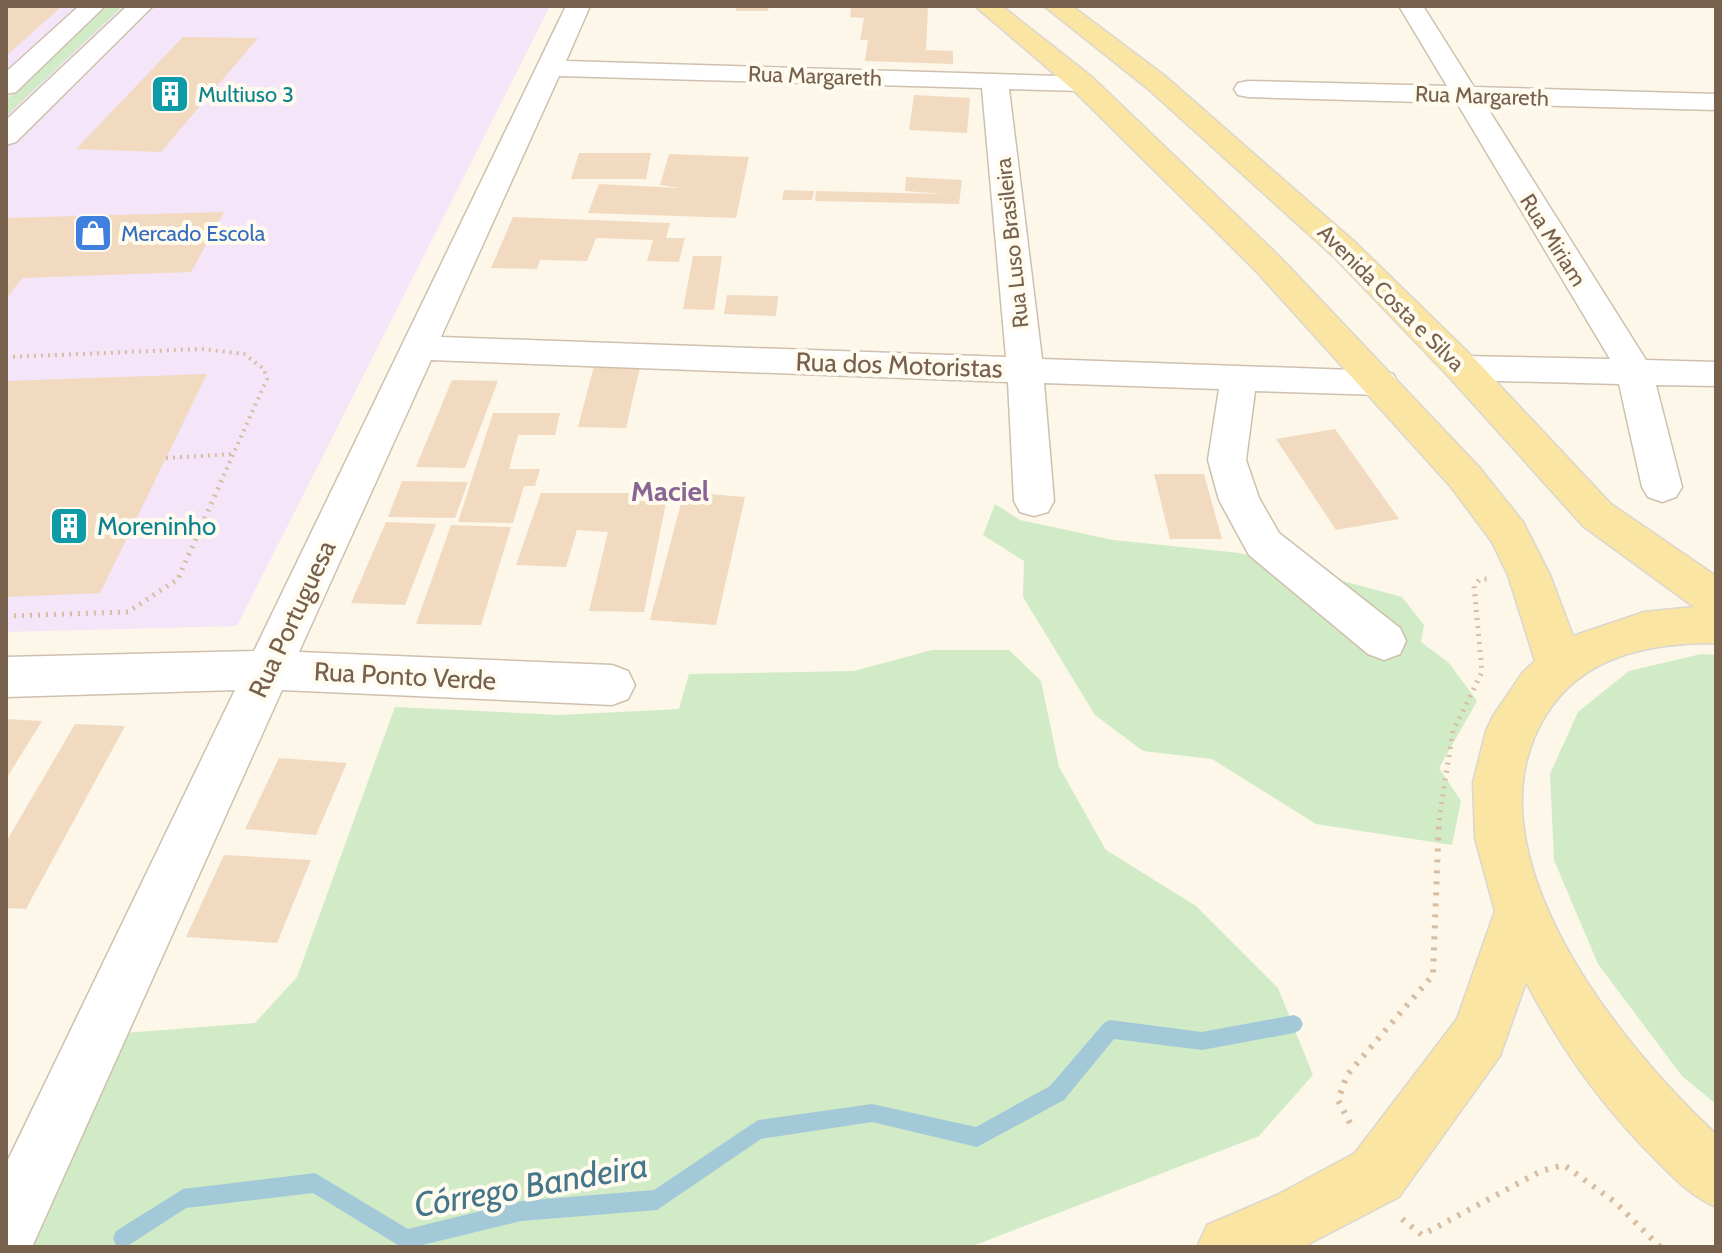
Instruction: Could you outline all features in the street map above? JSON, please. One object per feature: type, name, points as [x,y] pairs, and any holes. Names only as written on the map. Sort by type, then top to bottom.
[{"type":"main road","points":[[987,6],[1082,83],[1267,263],[1465,477],[1508,533],[1529,575],[1553,641],[1558,665]]},
{"type":"main road","name":"Avenida Costa e Silva","points":[[1056,6],[1156,82],[1346,251],[1462,368],[1597,515],[1716,599]]},
{"type":"main road","points":[[1716,625],[1679,624],[1610,638],[1558,665],[1527,698],[1506,739],[1497,790],[1502,849],[1520,915],[1564,1000],[1630,1090],[1716,1176]]},
{"type":"main road","points":[[1229,1247],[1299,1217],[1377,1175],[1480,1036],[1520,915]]},
{"type":"street","points":[[6,86],[93,6]]},
{"type":"street","points":[[6,136],[141,6]]},
{"type":"street","name":"Rua Portuguesa","points":[[6,1232],[578,6]]},
{"type":"street","name":"Rua Miriam","points":[[1411,6],[1634,370],[1662,487]]},
{"type":"street","name":"Rua Margareth","points":[[548,68],[1082,83]]},
{"type":"street","name":"Rua Luso Brasileira","points":[[995,81],[1025,370],[1034,501]]},
{"type":"street","name":"Rua Margareth","points":[[1248,89],[1716,102]]},
{"type":"street","name":"Rua dos Motoristas","points":[[418,348],[1380,383]]},
{"type":"street","points":[[1462,368],[1716,374]]},
{"type":"street","points":[[1239,378],[1227,460],[1239,500],[1264,544],[1384,641]]},
{"type":"street","name":"Rua Ponto Verde","points":[[6,677],[268,670],[612,685]]},
{"type":"path","points":[[6,357],[202,349],[244,354],[264,369],[267,379],[178,579],[128,612],[6,616]]},
{"type":"path","points":[[166,458],[234,454]]},
{"type":"shaded area","points":[[6,6],[550,6],[237,626],[6,632]]},
{"type":"green space","points":[[107,6],[123,6],[6,116],[6,100]]},
{"type":"green space","points":[[995,504],[1020,520],[1113,540],[1240,553],[1402,597],[1424,625],[1421,642],[1449,663],[1477,701],[1439,768],[1461,801],[1452,845],[1316,824],[1212,759],[1143,751],[1095,715],[1023,597],[1024,561],[983,535]]},
{"type":"green space","points":[[932,650],[1009,650],[1041,681],[1059,767],[1106,850],[1196,906],[1278,988],[1313,1075],[1259,1136],[970,1247],[23,1247],[124,1033],[255,1023],[297,977],[395,707],[559,715],[679,709],[689,674],[854,671]]},
{"type":"green space","points":[[1701,654],[1716,655],[1716,1104],[1682,1076],[1598,964],[1554,860],[1550,774],[1578,712],[1629,671]]},
{"type":"building","points":[[6,6],[62,6],[6,56]]},
{"type":"building","points":[[736,6],[769,6],[768,11],[736,11]]},
{"type":"building","points":[[851,6],[928,6],[926,50],[953,51],[953,64],[865,61],[868,40],[860,40],[864,18],[850,17]]},
{"type":"building","name":"Multiuso 3","points":[[183,37],[258,38],[161,152],[76,149]]},
{"type":"building","points":[[914,95],[970,98],[967,133],[909,130]]},
{"type":"building","points":[[579,153],[651,153],[646,179],[571,179]]},
{"type":"building","points":[[669,154],[749,157],[736,218],[588,213],[599,184],[680,188],[660,185]]},
{"type":"building","points":[[906,177],[962,180],[959,204],[815,201],[816,191],[943,194],[905,191]]},
{"type":"building","points":[[784,190],[814,191],[812,200],[782,200]]},
{"type":"building","points":[[224,212],[191,272],[22,278],[6,299],[6,218]]},
{"type":"building","points":[[513,217],[670,223],[666,238],[685,238],[679,262],[647,261],[653,240],[596,238],[587,261],[540,260],[537,269],[491,268]]},
{"type":"building","points":[[693,256],[722,256],[714,310],[683,309]]},
{"type":"building","points":[[727,295],[778,296],[776,316],[724,314]]},
{"type":"building","points":[[595,362],[641,363],[626,428],[578,427]]},
{"type":"building","name":"Moreninho","points":[[207,374],[100,593],[6,597],[6,381]]},
{"type":"building","points":[[452,380],[498,381],[465,468],[416,467]]},
{"type":"building","points":[[493,413],[560,413],[555,435],[518,435],[509,469],[540,469],[535,486],[524,486],[513,523],[458,522]]},
{"type":"building","points":[[1335,429],[1399,519],[1336,530],[1276,439]]},
{"type":"building","points":[[1154,474],[1204,474],[1222,539],[1170,539]]},
{"type":"building","points":[[402,481],[468,482],[455,518],[388,517]]},
{"type":"building","points":[[684,492],[745,497],[716,625],[650,620]]},
{"type":"building","points":[[541,493],[668,493],[644,612],[589,611],[608,532],[577,530],[566,567],[516,565]]},
{"type":"building","points":[[386,522],[436,524],[405,605],[351,603]]},
{"type":"building","points":[[451,525],[511,527],[481,625],[416,624]]},
{"type":"building","points":[[6,719],[42,721],[6,779]]},
{"type":"building","points":[[75,724],[125,726],[26,909],[6,908],[6,842]]},
{"type":"building","points":[[279,758],[347,763],[316,835],[245,829]]},
{"type":"building","points":[[224,855],[311,860],[277,943],[186,937]]},
{"type":"waterway","name":"Córrego Bandeira","points":[[123,1238],[183,1199],[315,1183],[406,1239],[521,1211],[657,1200],[758,1130],[872,1113],[977,1137],[1057,1093],[1110,1029],[1202,1041],[1294,1024]]},
{"type":"place","name":"Multiuso 3","points":[[170,94]]},
{"type":"place","name":"Mercado Escola","points":[[93,233]]},
{"type":"place","name":"Moreninho","points":[[69,526]]},
{"type":"district","name":"Maciel","points":[[670,491]]}]
